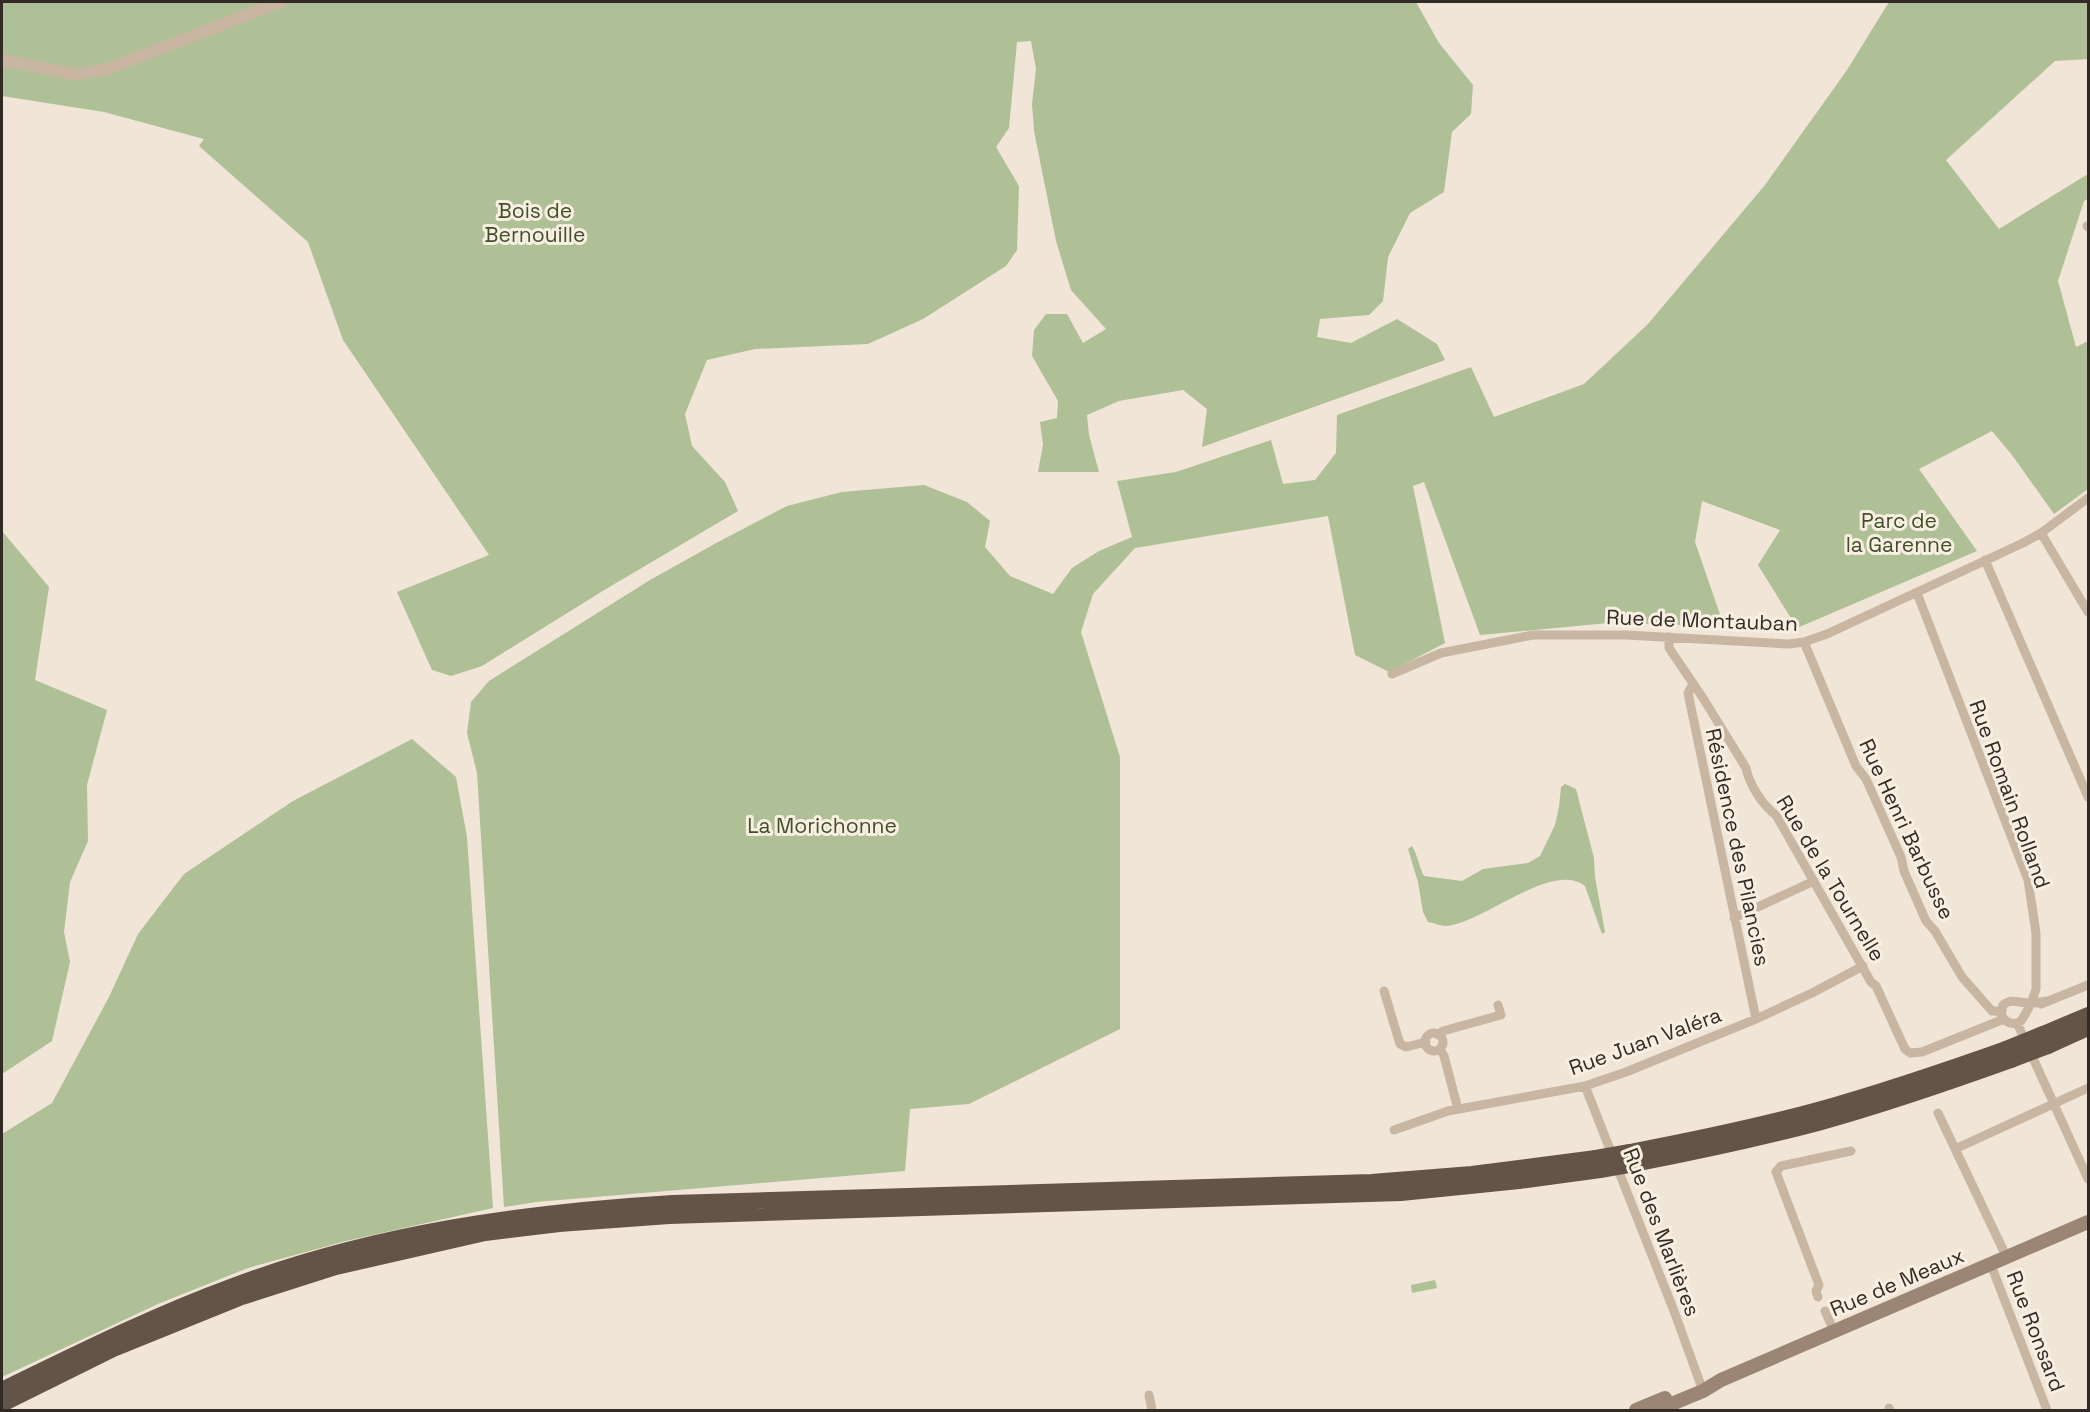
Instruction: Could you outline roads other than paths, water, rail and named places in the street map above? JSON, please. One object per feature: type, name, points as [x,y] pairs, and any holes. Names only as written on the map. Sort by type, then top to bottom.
[{"type":"highway","points":[[2045,1040],[2088,1015]]},
{"type":"highway","points":[[2,1390],[109,1337],[235,1285],[350,1250],[614,1207],[673,1203],[1372,1182],[1598,1164],[1632,1158],[1818,1110],[2088,1028]]},
{"type":"highway","points":[[2,1404],[158,1329],[249,1294],[348,1264],[485,1227]]},
{"type":"main road","name":"Rue de Meaux","points":[[1636,1410],[1721,1380],[2088,1222]]},
{"type":"main road","name":"Rue de Meaux","points":[[1657,1410],[1701,1387]]},
{"type":"street","points":[[2,60],[74,74],[105,70],[280,2]]},
{"type":"street","name":"Rue de Montauban","points":[[1392,674],[1441,653],[1533,635],[1669,637],[1789,644],[1804,642],[1827,634],[2041,533],[2088,498]]},
{"type":"street","points":[[2041,533],[2088,612]]},
{"type":"street","points":[[1985,561],[2088,797]]},
{"type":"street","name":"Rue Romain Rolland","points":[[1917,592],[2028,880],[2036,940],[2036,989],[2025,1006]]},
{"type":"street","name":"Rue de la Tournelle","points":[[1669,637],[1669,648],[1740,758],[1769,810],[1776,815],[1871,982],[1876,986],[1905,1049],[1910,1053],[1922,1052],[2002,1015]]},
{"type":"street","name":"Rue Henri Barbusse","points":[[1804,642],[1856,766],[1866,779],[1901,857],[1904,871],[1926,921],[1935,931],[1962,977],[1992,1011],[2002,1015]]},
{"type":"street","name":"Résidence des Pilancies","points":[[1693,684],[1688,693],[1756,1019]]},
{"type":"street","points":[[1734,918],[1814,881]]},
{"type":"street","name":"Rue Juan Valéra","points":[[1394,1130],[1458,1109],[1585,1086],[1675,1054],[1812,993],[1863,966]]},
{"type":"street","points":[[2025,1006],[2024,1016],[2017,1023],[2011,1023],[2002,1015],[2003,1005],[2008,1001],[2013,1000],[2025,1006],[2049,1000],[2088,985]]},
{"type":"street","points":[[2036,989],[2049,1000]]},
{"type":"street","points":[[1384,991],[1400,1044],[1406,1047],[1426,1042],[1430,1035],[1438,1035],[1443,1031],[1501,1015],[1498,1005]]},
{"type":"street","points":[[2017,1023],[2088,1179]]},
{"type":"street","points":[[1438,1035],[1443,1041],[1440,1049]]},
{"type":"street","points":[[1426,1042],[1429,1050],[1440,1049]]},
{"type":"street","points":[[1440,1049],[1444,1056],[1458,1109]]},
{"type":"street","name":"Rue des Marlières","points":[[1585,1086],[1674,1311],[1701,1387]]},
{"type":"street","points":[[1955,1149],[2088,1088]]},
{"type":"street","points":[[1938,1113],[2007,1258]]},
{"type":"street","points":[[1818,1296],[1816,1291],[1818,1285],[1776,1172],[1781,1166],[1851,1150]]},
{"type":"street","name":"Rue Ronsard","points":[[1991,1265],[2047,1410]]},
{"type":"street","points":[[1825,1311],[1834,1331]]},
{"type":"street","points":[[1149,1395],[1152,1410]]},
{"type":"park label","name":"Bois de Bernouille","points":[[535,222]]},
{"type":"park label","name":"Parc de la Garenne","points":[[1899,532]]},
{"type":"park label","name":"La Morichonne","points":[[822,825]]}]
